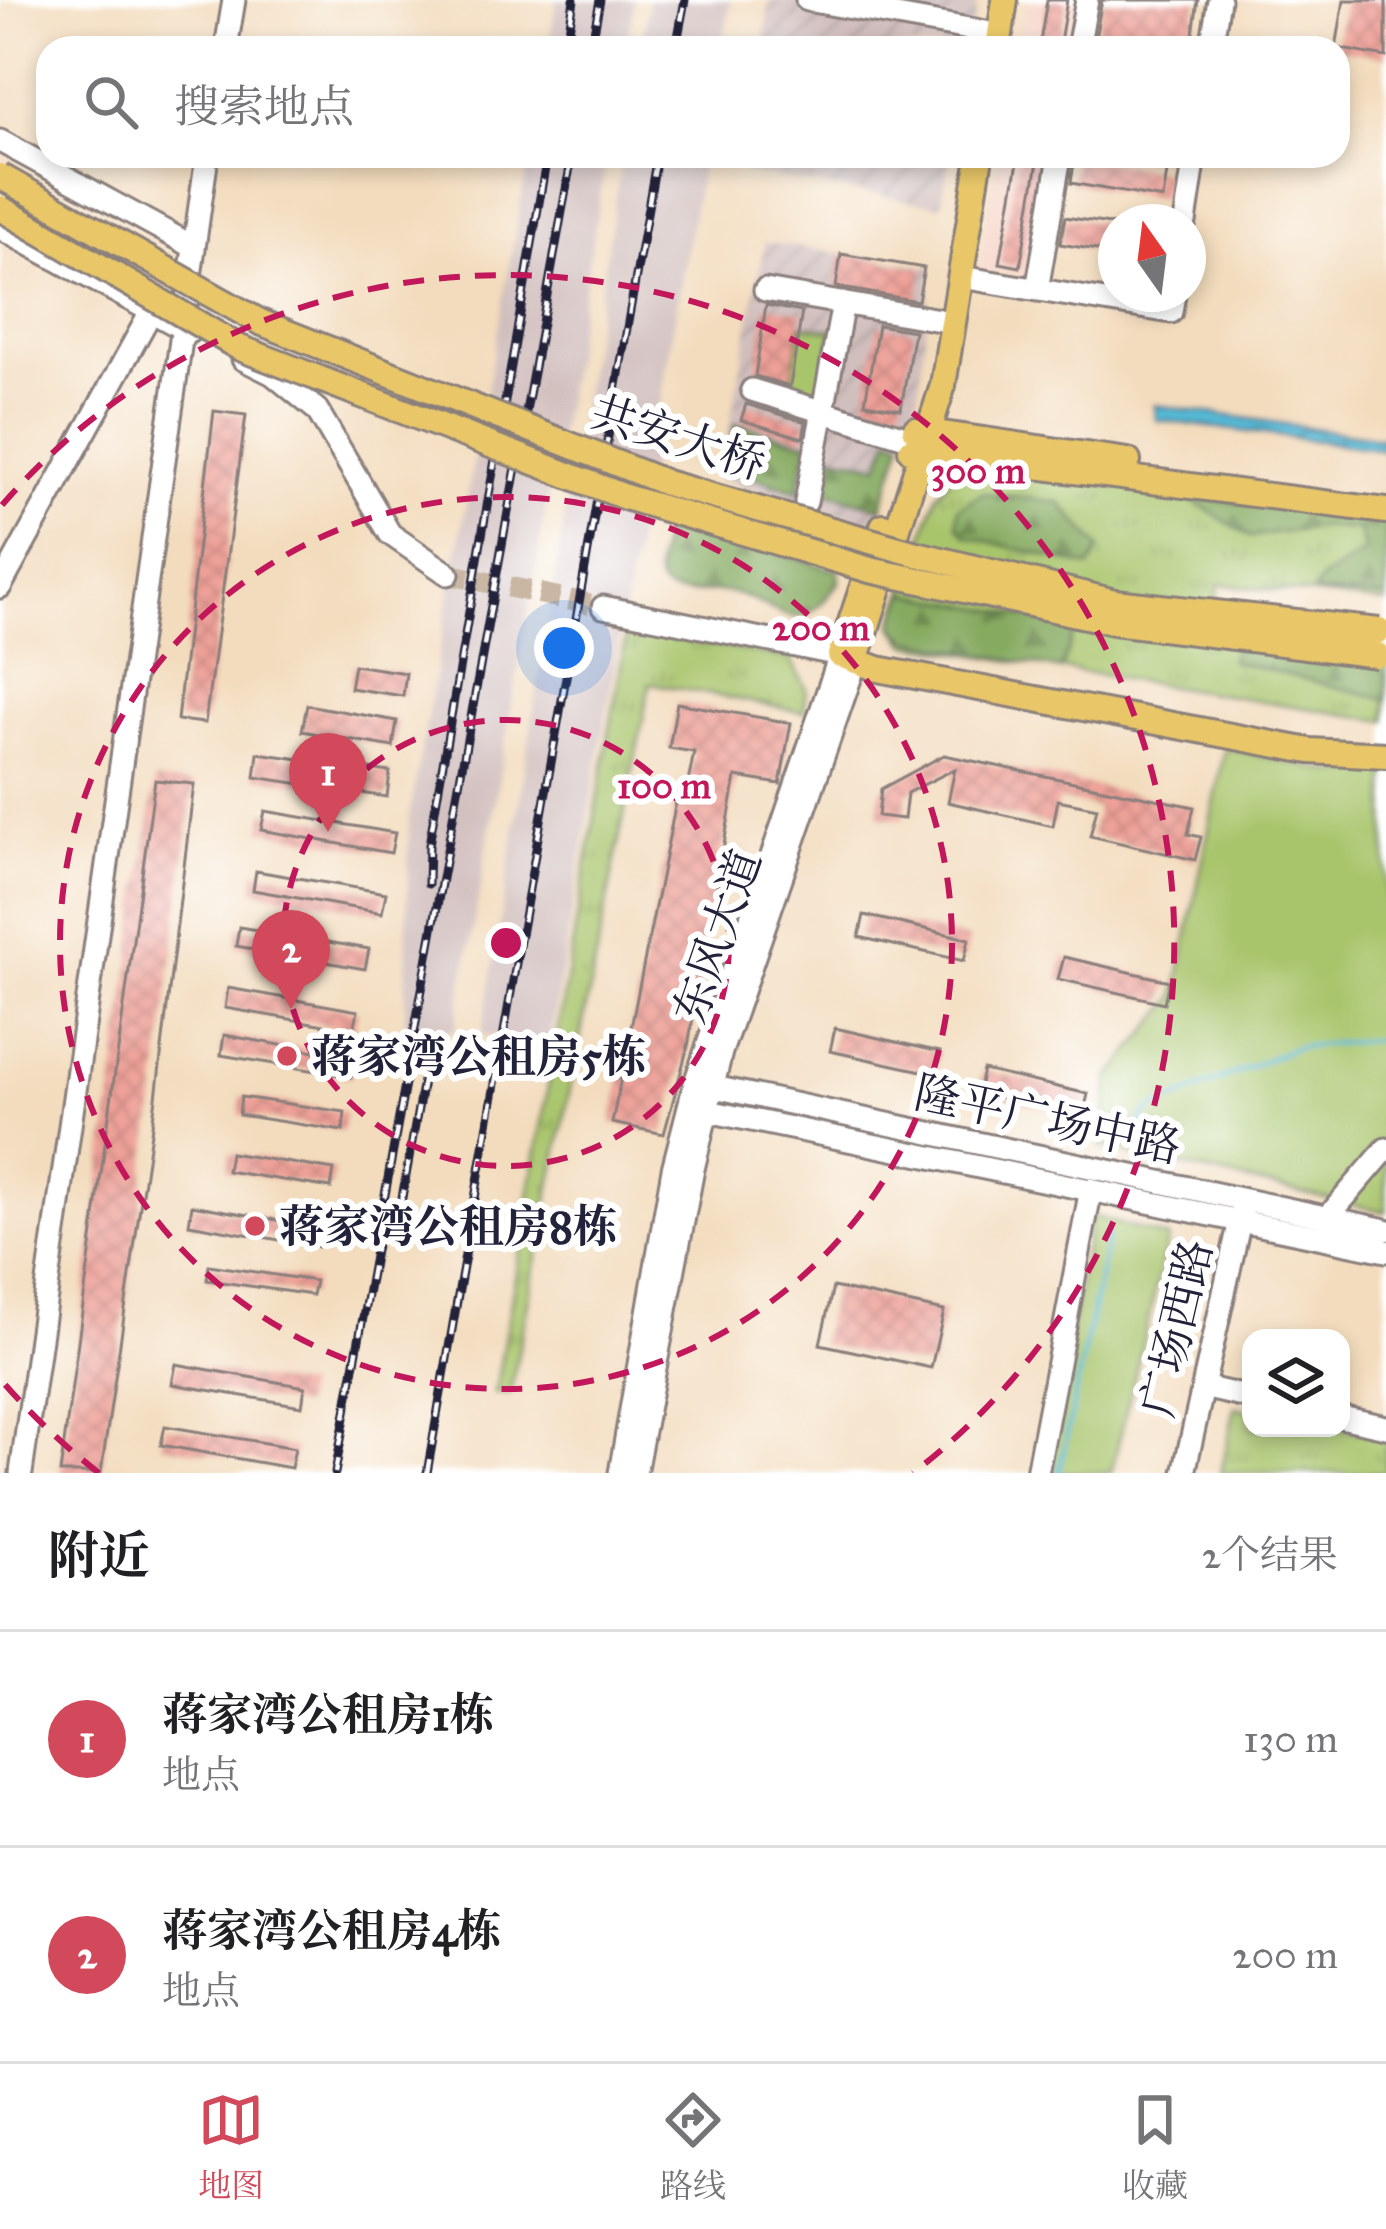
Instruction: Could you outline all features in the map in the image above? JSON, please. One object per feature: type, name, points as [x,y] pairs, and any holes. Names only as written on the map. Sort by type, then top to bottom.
[{"type":"main road","points":[[989,36],[992,0]]},
{"type":"main road","points":[[992,36],[1005,0]]},
{"type":"main road","points":[[851,657],[917,440],[964,168]]},
{"type":"main road","points":[[917,440],[943,385],[978,168]]},
{"type":"main road","name":"共安大桥","points":[[0,176],[260,322],[666,482],[913,553],[1115,602],[1382,643]]},
{"type":"main road","name":"共安大桥","points":[[0,208],[240,348],[625,496],[870,570],[1114,622],[1382,643]]},
{"type":"main road","points":[[917,440],[1386,500]]},
{"type":"main road","points":[[917,440],[1386,512]]},
{"type":"main road","points":[[851,657],[883,655],[1313,738],[1386,743]]},
{"type":"main road","points":[[851,657],[1310,751],[1386,755]]},
{"type":"street","points":[[228,36],[234,0]]},
{"type":"street","points":[[807,0],[959,36]]},
{"type":"street","points":[[1080,36],[1087,0]]},
{"type":"street","points":[[1213,36],[1219,0]]},
{"type":"street","points":[[0,141],[36,161]]},
{"type":"street","points":[[49,168],[192,247]]},
{"type":"street","points":[[21,1473],[205,168]]},
{"type":"street","points":[[1037,290],[1058,168]]},
{"type":"street","points":[[1188,204],[1193,168]]},
{"type":"street","points":[[0,228],[179,328],[273,374],[317,410],[390,534],[448,574]]},
{"type":"street","points":[[961,278],[1098,300]]},
{"type":"street","points":[[765,290],[940,320]]},
{"type":"street","points":[[806,502],[843,303]]},
{"type":"street","points":[[0,587],[151,312]]},
{"type":"street","points":[[752,390],[917,440]]},
{"type":"street","points":[[603,608],[851,657]]},
{"type":"street","name":"东风大道","points":[[620,1473],[704,1085],[802,753],[851,657]]},
{"type":"street","name":"隆平广场中路","points":[[704,1085],[1242,1210],[1386,1251]]},
{"type":"street","name":"东风大道","points":[[635,1473],[698,1109]]},
{"type":"street","name":"隆平广场中路","points":[[698,1109],[1091,1189],[1327,1218],[1386,1230]]},
{"type":"street","points":[[1327,1218],[1386,1149]]},
{"type":"street","points":[[1037,1473],[1091,1189]]},
{"type":"street","name":"广场西路","points":[[1184,1473],[1242,1210]]},
{"type":"street","points":[[1203,1387],[1242,1396]]},
{"type":"street","points":[[1350,1419],[1386,1427]]},
{"type":"shaded area","points":[[557,0],[634,0],[628,36],[550,36]]},
{"type":"shaded area","points":[[649,0],[731,0],[724,36],[643,36]]},
{"type":"shaded area","points":[[770,0],[978,0],[971,36],[765,36]]},
{"type":"shaded area","points":[[1025,0],[1081,0],[1075,36],[1019,36]]},
{"type":"shaded area","points":[[527,168],[605,168],[455,1031],[405,1023],[409,818]]},
{"type":"shaded area","points":[[620,168],[701,168],[549,1044],[482,1035]]},
{"type":"shaded area","points":[[744,168],[948,168],[941,206],[744,172]]},
{"type":"shaded area","points":[[996,168],[1053,168],[1034,278],[979,271]]},
{"type":"shaded area","points":[[765,242],[932,267],[919,392],[876,526],[719,479]]},
{"type":"green space","points":[[801,325],[833,330],[821,402],[789,397]]},
{"type":"green space","points":[[735,424],[809,443],[798,491],[725,469]]},
{"type":"green space","points":[[890,437],[903,441],[882,508],[819,490],[825,453],[879,465]]},
{"type":"green space","points":[[970,468],[1386,517],[1386,603],[1219,584],[1210,641],[1386,659],[1386,721],[907,644],[893,625],[937,495],[949,479]]},
{"type":"green space","points":[[982,493],[1059,502],[1100,548],[1090,567],[967,536],[958,526],[958,508]]},
{"type":"green space","points":[[1187,497],[1386,516],[1386,597],[1313,593],[1322,579],[1365,551],[1359,530],[1324,527],[1250,537]]},
{"type":"green space","points":[[684,524],[839,571],[840,581],[813,611],[802,616],[781,613],[736,594],[664,589],[658,578],[658,560],[665,531]]},
{"type":"green space","points":[[906,593],[1076,626],[1061,670],[907,639],[893,625]]},
{"type":"green space","points":[[627,630],[790,659],[807,689],[804,712],[650,683],[510,1394],[495,1393]]},
{"type":"green space","points":[[1234,648],[1386,664],[1386,699],[1231,661]]},
{"type":"green space","points":[[1225,748],[1331,772],[1386,771],[1386,1212],[1102,1148],[1110,1077],[1175,998]]},
{"type":"green space","points":[[1091,1216],[1168,1238],[1111,1473],[1045,1473]]},
{"type":"green space","points":[[1235,1407],[1242,1409],[1242,1437],[1350,1437],[1350,1431],[1386,1438],[1386,1473],[1221,1473]]},
{"type":"water","points":[[1155,405],[1386,439],[1386,450],[1156,420]]},
{"type":"building","points":[[1047,0],[1067,0],[1061,36],[1041,36]]},
{"type":"building","points":[[1102,0],[1198,0],[1193,36],[1096,36]]},
{"type":"building","points":[[1344,0],[1386,0],[1386,57],[1350,51],[1350,36],[1338,36]]},
{"type":"building","points":[[1017,168],[1037,168],[1020,267],[1000,263]]},
{"type":"building","points":[[1073,168],[1167,172],[1163,199],[1071,183]]},
{"type":"building","points":[[1065,217],[1098,222],[1098,250],[1060,244]]},
{"type":"building","points":[[841,254],[924,268],[918,301],[836,287]]},
{"type":"building","points":[[766,305],[802,312],[790,386],[755,376]]},
{"type":"building","points":[[878,325],[914,331],[901,409],[865,403]]},
{"type":"building","points":[[746,404],[806,422],[803,438],[741,420]]},
{"type":"building","points":[[214,411],[246,415],[205,723],[177,720]]},
{"type":"building","points":[[354,665],[406,673],[403,696],[350,688]]},
{"type":"building","points":[[677,703],[791,723],[780,784],[736,777],[688,1046],[664,1134],[612,1123],[679,787],[687,788],[694,752],[669,748]]},
{"type":"building","points":[[307,705],[397,721],[393,747],[302,731]]},
{"type":"building","points":[[258,753],[390,772],[387,797],[255,777]]},
{"type":"building","points":[[944,755],[1194,807],[1188,834],[1201,837],[1195,860],[1090,836],[1097,808],[1058,800],[1053,826],[948,802],[955,769],[907,793],[904,819],[878,816],[881,789]]},
{"type":"building","points":[[155,780],[194,784],[156,1098],[101,1473],[60,1473]]},
{"type":"building","points":[[265,811],[395,833],[391,853],[261,830]]},
{"type":"building","points":[[256,871],[386,893],[382,913],[253,890]]},
{"type":"building","points":[[864,915],[969,939],[964,961],[859,937]]},
{"type":"building","points":[[239,927],[369,949],[365,969],[236,946]]},
{"type":"building","points":[[1064,957],[1169,981],[1164,1003],[1058,979]]},
{"type":"building","points":[[228,988],[358,1011],[354,1030],[225,1008]]},
{"type":"building","points":[[835,1028],[940,1052],[935,1074],[830,1051]]},
{"type":"building","name":"蒋家湾公租房5栋","points":[[224,1035],[354,1058],[351,1077],[221,1055]]},
{"type":"building","points":[[983,1070],[1088,1094],[1083,1116],[978,1092]]},
{"type":"building","points":[[241,1097],[345,1112],[343,1131],[239,1115]]},
{"type":"building","points":[[230,1153],[334,1170],[331,1188],[227,1171]]},
{"type":"building","name":"蒋家湾公租房8栋","points":[[192,1205],[322,1228],[319,1247],[189,1224]]},
{"type":"building","points":[[209,1265],[315,1281],[312,1295],[207,1280]]},
{"type":"building","points":[[833,1287],[944,1311],[931,1368],[820,1344]]},
{"type":"building","points":[[176,1364],[305,1387],[302,1406],[172,1384]]},
{"type":"building","points":[[165,1426],[295,1448],[291,1468],[161,1445]]},
{"type":"waterway","points":[[1133,1132],[1150,1110],[1296,1047],[1386,1039]]},
{"type":"waterway","points":[[1059,1473],[1108,1234]]},
{"type":"tunnel","points":[[448,574],[603,607]]},
{"type":"railway","points":[[568,36],[574,0]]},
{"type":"railway","points":[[593,36],[600,0]]},
{"type":"railway","points":[[678,36],[685,0]]},
{"type":"railway","points":[[428,884],[429,845],[545,168]]},
{"type":"railway","points":[[335,1473],[570,168]]},
{"type":"railway","points":[[427,1473],[655,168]]},
{"type":"railway","points":[[396,1231],[430,1042]]},
{"type":"place","name":"蒋家湾公租房1栋","points":[[328,832]]},
{"type":"place","name":"蒋家湾公租房4栋","points":[[291,1009]]},
{"type":"place","name":"蒋家湾公租房5栋","points":[[287,1056]]},
{"type":"place","name":"蒋家湾公租房8栋","points":[[255,1226]]}]
